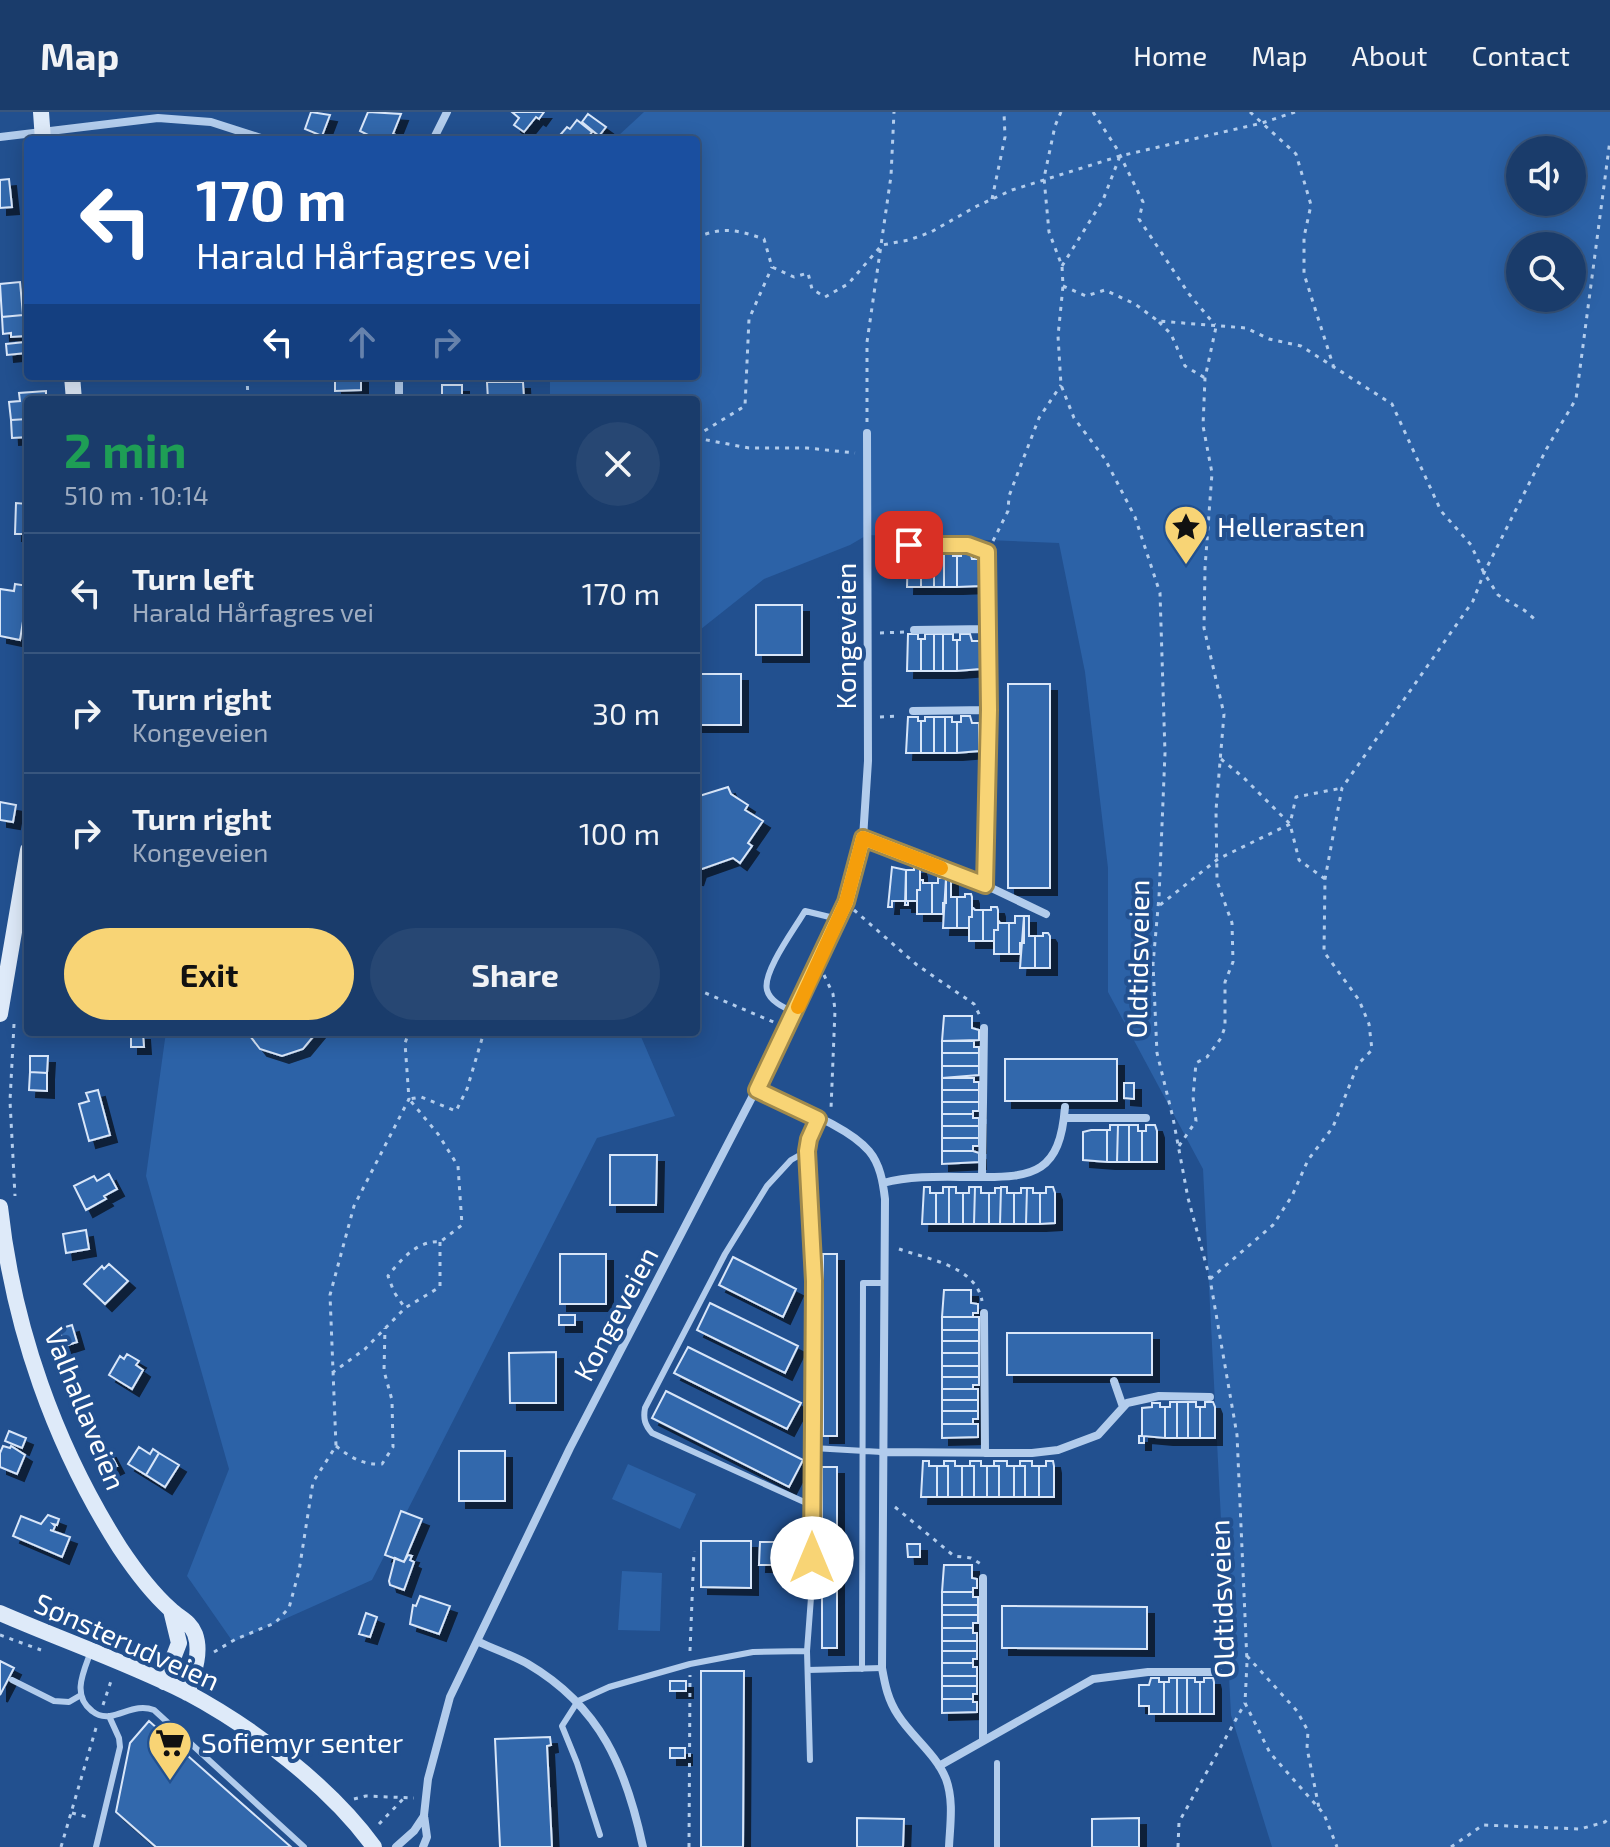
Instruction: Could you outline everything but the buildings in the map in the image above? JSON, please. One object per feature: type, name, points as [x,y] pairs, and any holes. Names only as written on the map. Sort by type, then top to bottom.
[{"type":"street","points":[[41,112],[43,136],[140,119],[220,124],[255,136]]},
{"type":"street","points":[[435,136],[447,112]]},
{"type":"street","points":[[0,137],[24,136]]},
{"type":"street","name":"Kongeveien","points":[[423,1847],[427,1837],[424,1815],[431,1763],[447,1710],[477,1641],[570,1448],[796,1013],[846,902],[863,838],[868,761],[867,433]]},
{"type":"street","points":[[909,545],[968,545],[987,552],[989,710],[985,885]]},
{"type":"street","points":[[914,630],[988,629]]},
{"type":"street","points":[[913,711],[989,710]]},
{"type":"street","points":[[863,838],[985,885],[1046,914]]},
{"type":"street","points":[[7,1014],[24,881]]},
{"type":"street","points":[[982,1177],[984,1028]]},
{"type":"street","points":[[757,1090],[847,1133],[869,1151],[883,1183],[882,1668],[887,1694],[898,1716],[939,1766],[946,1780],[951,1806],[949,1847]]},
{"type":"street","points":[[883,1183],[910,1177],[1013,1177],[1037,1169],[1051,1157],[1059,1143],[1065,1107]]},
{"type":"street","points":[[1064,1118],[1146,1118]]},
{"type":"street","name":"Valhallaveien","points":[[8,1207],[6,1256],[37,1372],[65,1443],[117,1543],[171,1610],[189,1622],[197,1642],[196,1664],[187,1693]]},
{"type":"street","points":[[984,1313],[985,1453]]},
{"type":"street","points":[[1114,1381],[1123,1407]]},
{"type":"street","points":[[882,1452],[1041,1453],[1076,1445],[1098,1435],[1123,1407],[1135,1400],[1159,1396],[1210,1397]]},
{"type":"street","points":[[983,1578],[983,1739]]},
{"type":"street","points":[[164,1682],[179,1643],[171,1610]]},
{"type":"street","name":"Sønsterudveien","points":[[0,1613],[187,1693],[247,1731],[305,1775],[374,1847]]},
{"type":"street","points":[[477,1641],[528,1664],[578,1701],[603,1733],[621,1767],[635,1808],[643,1847]]},
{"type":"street","points":[[939,1766],[1093,1679],[1148,1672],[1218,1672]]},
{"type":"street","points":[[396,1847],[414,1831],[424,1815]]},
{"type":"lane","points":[[796,1013],[776,1003],[767,989],[768,974],[805,911],[838,919]]},
{"type":"lane","points":[[810,1760],[807,1651],[812,1584],[814,1281],[807,1151],[818,1119]]},
{"type":"lane","points":[[807,1151],[791,1160],[767,1186],[750,1213],[645,1408],[644,1417],[652,1433],[813,1506]]},
{"type":"lane","points":[[862,1669],[863,1283],[883,1283]]},
{"type":"lane","points":[[813,1448],[882,1452]]},
{"type":"lane","points":[[91,1651],[79,1683],[81,1695],[90,1710],[100,1716],[141,1707],[154,1710],[304,1847]]},
{"type":"lane","points":[[600,1835],[562,1726],[578,1701],[609,1687],[690,1664],[753,1652],[807,1651]]},
{"type":"lane","points":[[808,1670],[882,1668]]},
{"type":"lane","points":[[12,1680],[54,1701],[69,1702],[81,1695]]},
{"type":"lane","points":[[96,1847],[120,1747],[109,1716]]},
{"type":"lane","points":[[997,1763],[997,1847]]},
{"type":"path","points":[[867,433],[867,342],[891,176],[894,112]]},
{"type":"path","points":[[992,199],[1005,137],[1004,112]]},
{"type":"path","name":"Oldtidsveien","points":[[1061,112],[1044,178],[1049,232],[1062,266],[1058,336],[1061,385],[1074,418],[1105,459],[1135,517],[1160,593],[1165,753],[1153,964],[1157,1053],[1188,1198],[1210,1279],[1237,1435],[1247,1655],[1245,1703],[1270,1753],[1324,1814],[1337,1847]]},
{"type":"path","points":[[1093,112],[1143,202],[1139,219],[1189,294],[1216,327]]},
{"type":"path","points":[[1250,112],[1296,154],[1311,205],[1304,237],[1304,274],[1334,368]]},
{"type":"path","points":[[772,267],[794,277],[808,273],[812,289],[825,297],[848,284],[882,245],[931,232],[992,199],[1044,178],[1295,112]]},
{"type":"path","points":[[1210,1279],[1273,1225],[1292,1196],[1308,1160],[1333,1127],[1358,1064],[1372,1050],[1369,1024],[1359,1000],[1324,952],[1325,879],[1342,788],[1473,601],[1547,448],[1576,399],[1610,140]]},
{"type":"path","points":[[1062,266],[1103,200],[1120,156]]},
{"type":"path","points":[[700,236],[710,231],[738,229],[764,239],[772,267],[749,319],[745,406],[700,434]]},
{"type":"path","points":[[1063,286],[1086,296],[1105,290],[1135,304],[1171,334],[1185,366],[1205,378]]},
{"type":"path","points":[[1158,321],[1246,328],[1269,339],[1301,346],[1392,404],[1441,511],[1471,545],[1498,595],[1538,622]]},
{"type":"path","points":[[1179,1147],[1196,1121],[1193,1097],[1196,1063],[1212,1052],[1225,1027],[1225,982],[1233,962],[1232,923],[1218,887],[1216,810],[1224,714],[1204,628],[1212,473],[1203,426],[1205,378],[1216,327]]},
{"type":"path","points":[[987,552],[1008,511],[1009,496],[1039,418],[1061,385]]},
{"type":"path","points":[[700,438],[749,448],[807,448],[867,454]]},
{"type":"path","points":[[868,633],[914,630]]},
{"type":"path","points":[[868,718],[905,716],[913,711]]},
{"type":"path","points":[[1220,758],[1290,824]]},
{"type":"path","points":[[1325,879],[1299,860],[1290,824],[1296,797],[1342,788]]},
{"type":"path","points":[[1158,906],[1218,859],[1290,824]]},
{"type":"path","points":[[846,902],[867,924],[917,965],[974,1004],[984,1028]]},
{"type":"path","points":[[817,966],[827,979],[835,1010],[831,1126]]},
{"type":"path","points":[[700,991],[788,1028]]},
{"type":"path","points":[[7,1014],[10,1101],[8,1207]]},
{"type":"path","points":[[207,1656],[236,1639],[275,1623],[289,1608],[299,1571],[313,1482],[336,1446],[330,1295],[354,1206],[409,1099],[405,1043],[408,1036]]},
{"type":"path","points":[[409,1099],[421,1097],[456,1111],[467,1089],[483,1036]]},
{"type":"path","points":[[405,1308],[388,1276],[412,1250],[431,1241],[440,1242],[462,1225],[458,1166],[438,1134],[409,1099]]},
{"type":"path","points":[[332,1373],[365,1349],[405,1308],[440,1287],[440,1242]]},
{"type":"path","points":[[884,1243],[960,1271],[973,1281],[981,1294],[984,1313]]},
{"type":"path","points":[[336,1446],[351,1458],[368,1465],[382,1464],[393,1447],[392,1400],[384,1371],[385,1328]]},
{"type":"path","points":[[882,1497],[954,1556],[971,1558],[981,1564],[983,1578]]},
{"type":"path","points":[[689,1847],[694,1551]]},
{"type":"path","points":[[0,1635],[42,1650]]},
{"type":"path","points":[[1247,1655],[1297,1711],[1308,1731],[1307,1748],[1319,1808]]},
{"type":"path","points":[[61,1847],[113,1675]]},
{"type":"path","points":[[1178,1847],[1179,1822],[1245,1703]]},
{"type":"path","points":[[354,1799],[366,1796],[404,1798],[376,1827]]},
{"type":"path","points":[[72,1813],[102,1821]]},
{"type":"path","points":[[1451,1847],[1483,1825],[1580,1829],[1605,1822],[1610,1816]]},
{"type":"shaded area","points":[[644,112],[1610,112],[1610,1847],[1272,1847],[1231,1715],[1203,1169],[1108,992],[1108,868],[1085,672],[1059,543],[867,535],[850,545],[764,579],[700,630],[700,396],[550,396],[550,380],[700,380],[700,136],[618,136]]},
{"type":"shaded area","points":[[165,1036],[641,1036],[675,1116],[597,1138],[372,1580],[233,1642],[187,1576],[229,1469],[146,1176]]},
{"type":"shaded area","points":[[628,1464],[696,1494],[680,1529],[612,1499]]},
{"type":"shaded area","points":[[622,1571],[662,1573],[660,1631],[618,1630]]},
{"type":"slow traffic","points":[[798,1007],[846,902],[863,838],[941,868]]},
{"type":"place","name":"Hellerasten","points":[[1186,566]]},
{"type":"place","name":"Sofiemyr senter","points":[[170,1782]]},
{"type":"route","points":[[812,1558],[814,1281],[807,1151],[818,1119],[757,1090],[846,902],[863,838],[985,885],[989,710],[987,552],[968,545],[909,545]]}]
